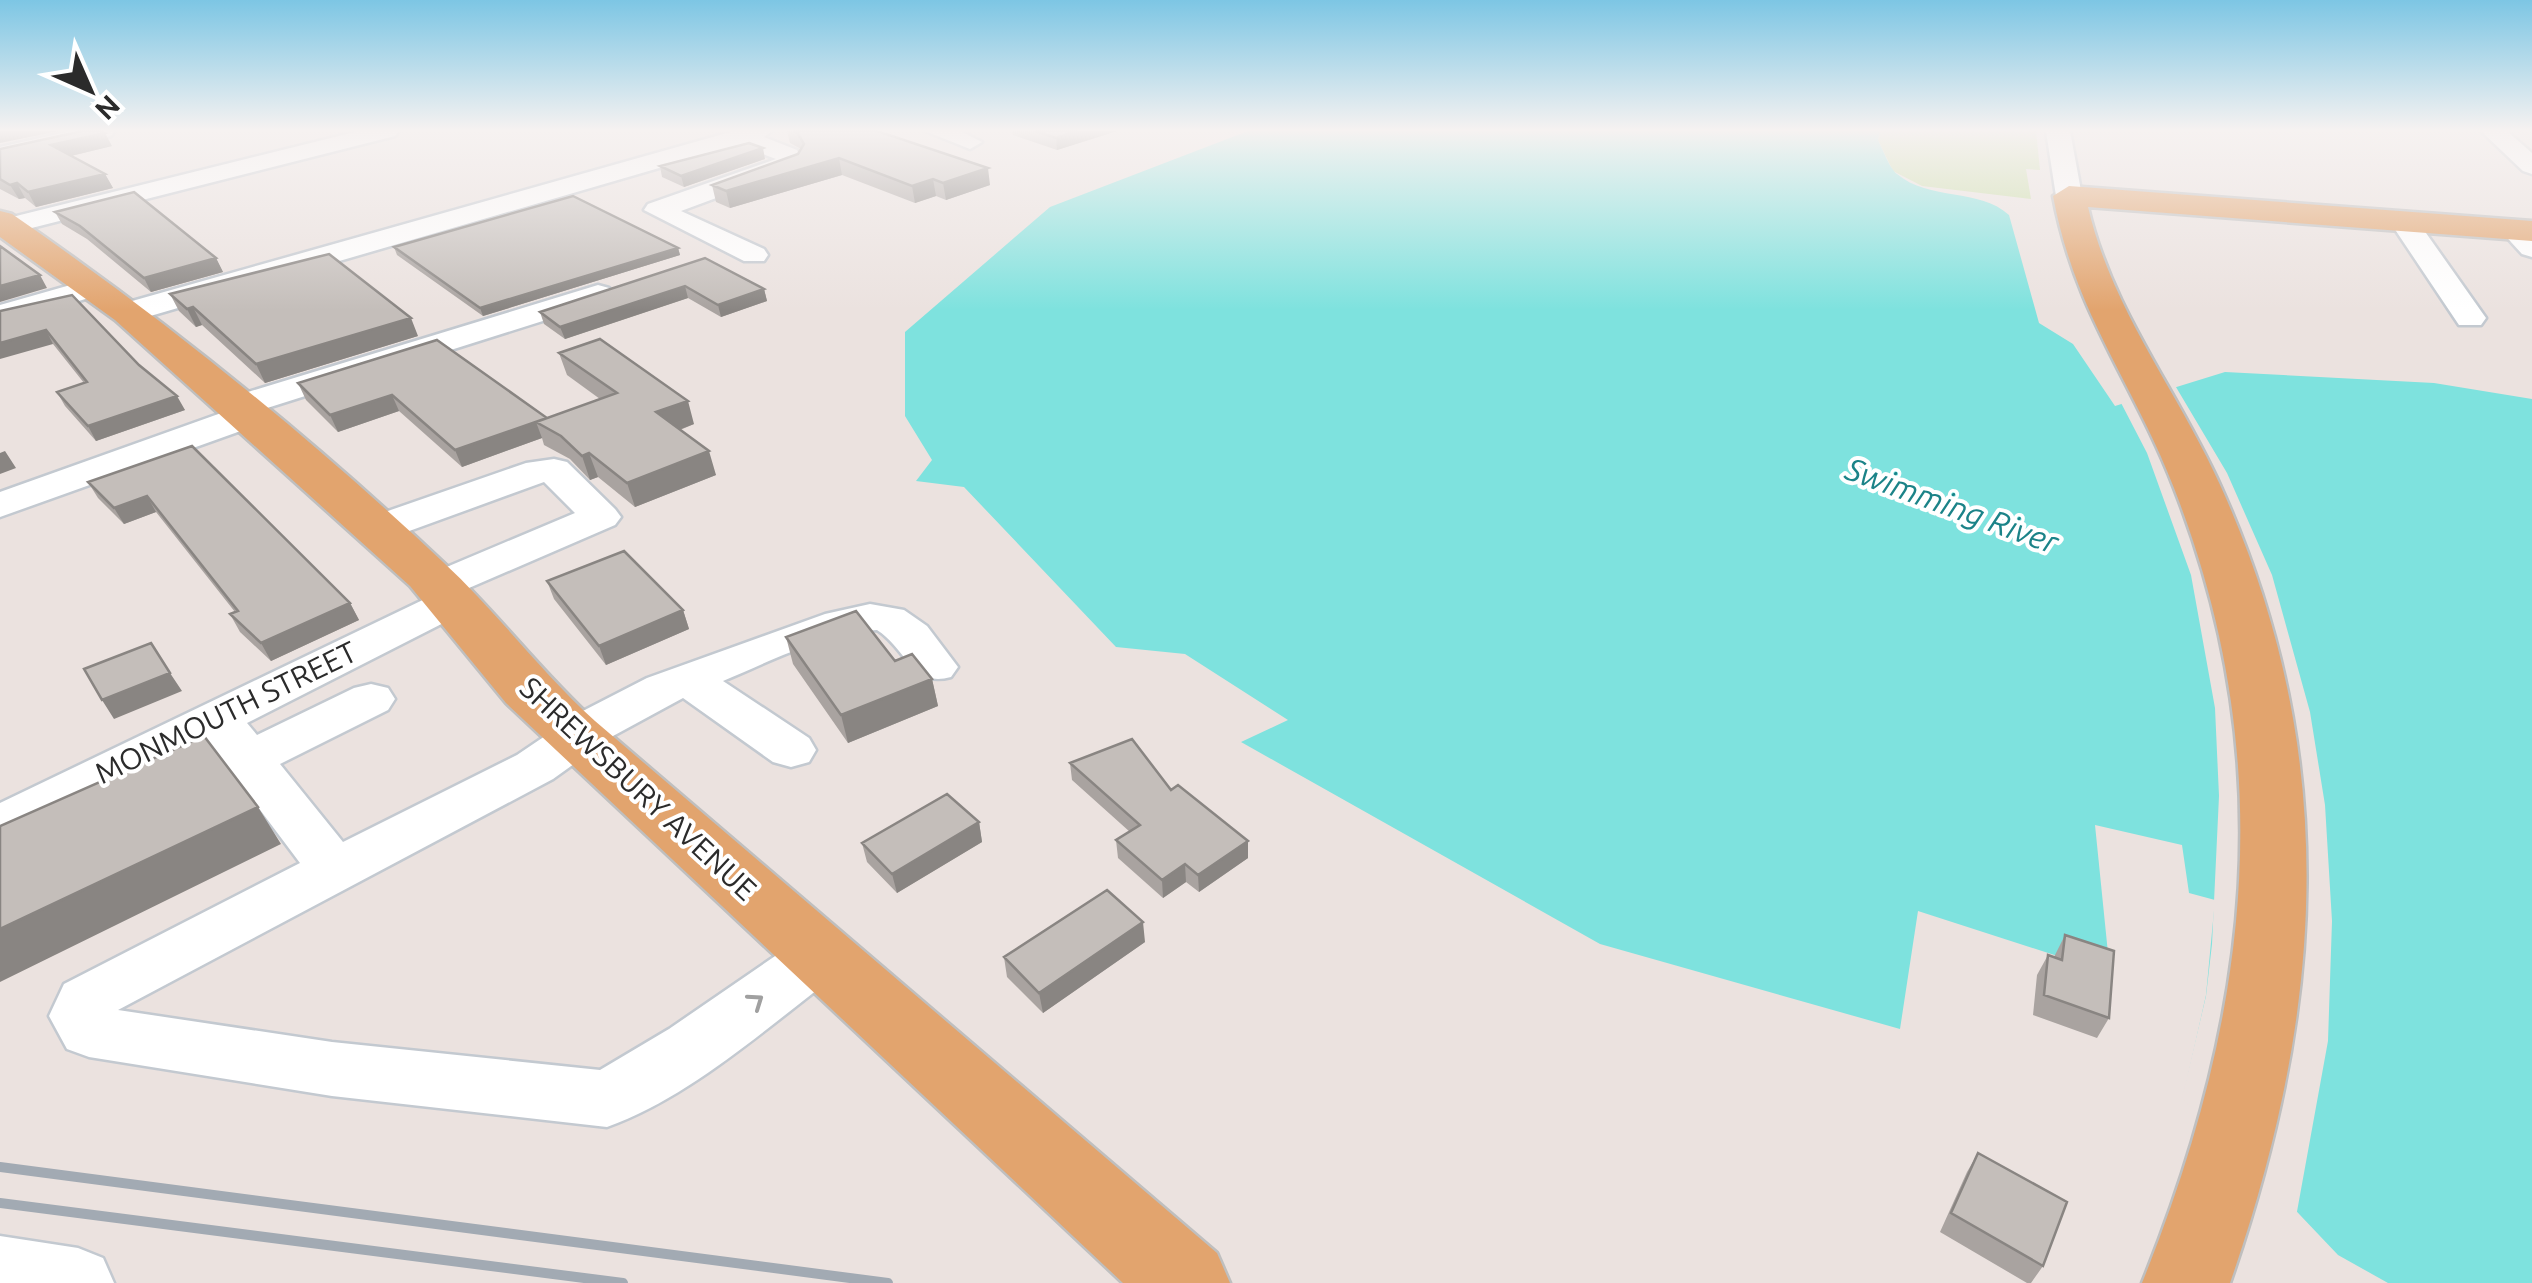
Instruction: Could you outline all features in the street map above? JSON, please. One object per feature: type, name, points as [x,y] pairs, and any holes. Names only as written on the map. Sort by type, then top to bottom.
[{"type":"main road","points":[[2186,1283],[2236,1153],[2256,1068],[2270,968],[2273,893],[2267,749],[2257,678],[2212,523],[2182,454],[2121,348],[2089,282],[2069,196],[2404,222],[2526,237]]},
{"type":"main road","name":"SHREWSBURY AVENUE","points":[[2,225],[112,299],[244,410],[446,594],[526,690],[574,735],[1186,1283]]},
{"type":"street","points":[[2,225],[142,191]]},
{"type":"street","points":[[0,315],[112,299],[530,191]]},
{"type":"street","points":[[711,191],[658,210],[754,255]]},
{"type":"street","points":[[2068,191],[2069,196]]},
{"type":"street","points":[[2404,222],[2470,318]]},
{"type":"street","points":[[0,505],[244,410],[623,286]]},
{"type":"street","name":"MONMOUTH STREET","points":[[0,825],[217,718],[446,594],[602,517],[554,470],[376,528]]},
{"type":"street","points":[[820,956],[691,1048],[607,1099],[332,1069],[89,1031],[79,1016],[85,1001],[103,988],[535,767],[574,735],[733,658],[843,623],[881,617],[909,632],[935,667]]},
{"type":"street","points":[[688,679],[791,750]]},
{"type":"street","points":[[249,758],[371,699]]},
{"type":"street","points":[[217,718],[334,869]]},
{"type":"street","points":[[0,1272],[78,1283]]},
{"type":"green space","points":[[1963,191],[2030,191],[2031,199]]},
{"type":"water","name":"Swimming River","points":[[1092,191],[1937,191],[1984,201],[2009,215],[2039,323],[2073,344],[2115,406],[2225,372],[2434,383],[2532,399],[2532,1283],[2388,1283],[2338,1255],[2184,1093],[2206,995],[2215,900],[2189,893],[2182,845],[2095,825],[2110,973],[1918,911],[1900,1029],[1600,944],[1241,742],[1288,720],[1185,654],[1116,647],[964,487],[916,481],[932,460],[905,416],[905,332],[1050,207]]},
{"type":"pier","points":[[2173,382],[2227,473],[2272,575],[2310,712],[2325,805],[2332,921],[2328,1041],[2296,1217],[2182,1098],[2206,996],[2212,944],[2219,796],[2215,708],[2191,575],[2147,453],[2119,399]]},
{"type":"building","points":[[134,192],[216,258],[144,278],[80,226],[55,212]]},
{"type":"building","points":[[573,196],[678,248],[480,308],[394,247]]},
{"type":"building","points":[[0,246],[40,275],[0,286]]},
{"type":"building","points":[[329,254],[411,318],[256,364],[193,307],[187,309],[170,294]]},
{"type":"building","points":[[705,258],[764,289],[718,305],[685,286],[560,327],[540,312]]},
{"type":"building","points":[[72,295],[139,365],[177,396],[88,426],[57,392],[87,382],[46,330],[0,343],[0,311]]},
{"type":"building","points":[[600,339],[688,401],[656,412],[709,451],[627,483],[589,453],[582,456],[561,436],[536,422],[617,393],[559,353]]},
{"type":"building","points":[[437,340],[547,418],[455,450],[392,395],[330,415],[298,383]]},
{"type":"building","points":[[192,446],[350,603],[261,643],[230,614],[238,611],[147,496],[114,508],[88,482]]},
{"type":"building","points":[[624,551],[683,610],[599,646],[547,581]]},
{"type":"building","points":[[856,611],[895,661],[912,654],[932,679],[841,715],[786,637]]},
{"type":"building","points":[[151,643],[170,673],[102,700],[84,669]]},
{"type":"building","points":[[204,736],[258,807],[0,929],[0,826]]},
{"type":"building","points":[[1132,739],[1171,790],[1178,785],[1248,841],[1198,875],[1185,864],[1162,880],[1116,840],[1140,825],[1070,763]]},
{"type":"building","points":[[947,794],[979,822],[892,874],[862,843]]},
{"type":"building","points":[[1107,890],[1143,922],[1039,993],[1004,957]]},
{"type":"building","points":[[2065,935],[2114,951],[2109,1018],[2044,995],[2048,955],[2062,960]]},
{"type":"building","points":[[1978,1153],[2067,1202],[2043,1266],[1951,1213]]},
{"type":"railway","points":[[0,1167],[888,1283]]},
{"type":"railway","points":[[0,1203],[623,1283]]}]
